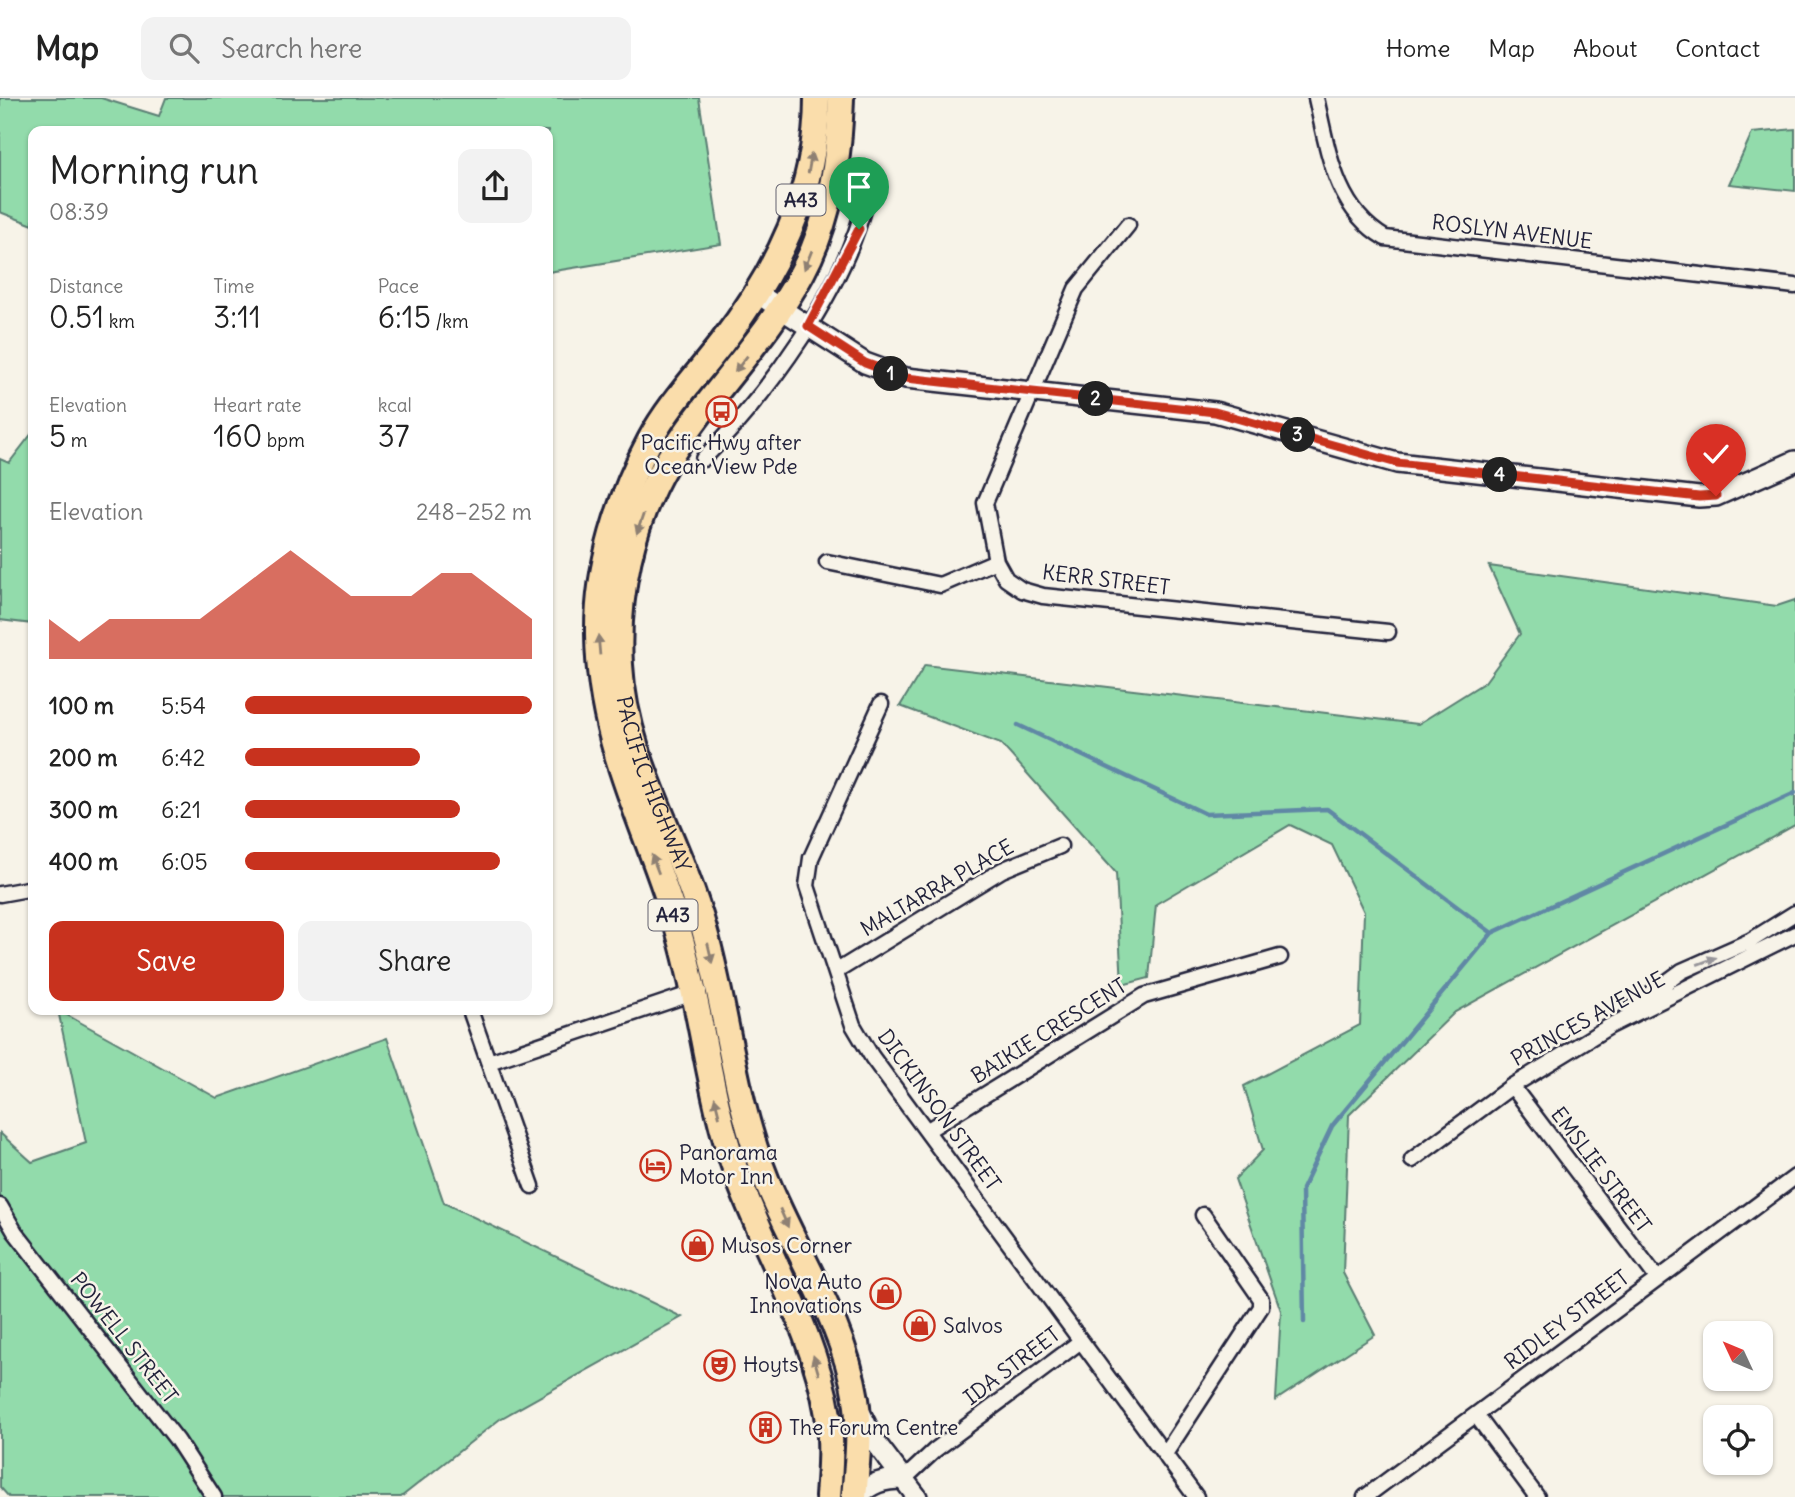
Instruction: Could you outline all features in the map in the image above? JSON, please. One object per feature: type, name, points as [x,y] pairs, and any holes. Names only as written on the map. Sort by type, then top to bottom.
[{"type":"highway","name":"PACIFIC HIGHWAY","points":[[817,98],[817,124],[803,196],[780,256],[758,294],[651,438],[618,517],[605,562],[598,635],[606,715],[615,758],[680,937],[708,1070],[739,1178],[818,1370],[830,1432],[828,1497]]},
{"type":"highway","name":"PACIFIC HIGHWAY","points":[[841,98],[839,146],[832,189],[805,269],[782,309],[667,462],[651,493],[638,529],[622,599],[620,666],[632,744],[686,874],[704,928],[731,1061],[747,1124],[768,1184],[837,1334],[857,1406],[859,1452],[855,1497]]},
{"type":"street","name":"ROSLYN AVENUE","points":[[1316,98],[1342,194],[1352,211],[1368,228],[1385,238],[1795,286]]},
{"type":"street","points":[[703,459],[757,398],[808,326],[852,244],[866,198]]},
{"type":"street","name":"KERR STREET","points":[[1128,225],[1076,289],[985,503],[996,561],[1006,579],[1022,590],[1043,596],[1388,632]]},
{"type":"street","points":[[758,294],[884,372],[906,378],[1215,412],[1397,463],[1699,497],[1716,496],[1795,461]]},
{"type":"street","points":[[827,562],[940,585],[996,561]]},
{"type":"street","name":"DICKINSON STREET","points":[[881,705],[811,858],[808,874],[807,886],[853,1025],[872,1057],[1196,1497]]},
{"type":"street","name":"MALTARRA PLACE","points":[[837,971],[1002,870],[1060,846]]},
{"type":"street","points":[[0,894],[28,889]]},
{"type":"street","points":[[1610,1026],[1682,971],[1741,946],[1795,913]]},
{"type":"street","name":"PRINCES AVENUE","points":[[1412,1160],[1512,1086],[1610,1026],[1795,934]]},
{"type":"street","name":"BAIKIE CRESCENT","points":[[928,1130],[1144,996],[1279,957]]},
{"type":"street","points":[[489,1062],[717,985]]},
{"type":"street","points":[[472,1015],[532,1186]]},
{"type":"street","name":"EMSLIE STREET","points":[[1512,1086],[1657,1279]]},
{"type":"street","name":"RIDLEY STREET","points":[[1365,1497],[1795,1177]]},
{"type":"street","name":"POWELL STREET","points":[[0,1206],[15,1232],[177,1440],[214,1497]]},
{"type":"street","points":[[1164,1454],[1255,1320],[1261,1307],[1261,1299],[1203,1215]]},
{"type":"street","name":"IDA STREET","points":[[904,1479],[936,1450],[1081,1341]]},
{"type":"street","points":[[857,1406],[873,1439],[917,1497]]},
{"type":"street","points":[[1476,1415],[1536,1497]]},
{"type":"street","points":[[855,1497],[871,1484],[884,1479],[904,1479]]},
{"type":"green space","points":[[0,98],[101,98],[159,116],[166,98],[699,98],[721,244],[553,271],[553,126],[28,126],[28,223],[0,212]]},
{"type":"green space","points":[[1795,129],[1795,191],[1729,184],[1752,133]]},
{"type":"green space","points":[[28,438],[28,623],[0,620],[0,459],[9,463]]},
{"type":"green space","points":[[1489,566],[1777,606],[1795,600],[1795,825],[1455,1012],[1349,1115],[1343,1273],[1375,1335],[1276,1400],[1281,1311],[1235,1179],[1263,1150],[1244,1086],[1360,1025],[1364,912],[1332,845],[1290,825],[1156,904],[1149,978],[1122,985],[1116,873],[1001,744],[900,706],[925,665],[1418,724],[1485,682],[1520,634]]},
{"type":"green space","points":[[59,1015],[67,1015],[217,1098],[387,1038],[444,1203],[682,1317],[500,1419],[401,1497],[9,1497],[0,1487],[0,1133],[32,1162],[86,1143]]},
{"type":"waterway","points":[[1018,725],[1206,814],[1327,809],[1492,933]]},
{"type":"waterway","points":[[1304,1322],[1302,1189],[1332,1126],[1492,933],[1795,793]]},
{"type":"place","name":"Pacific Hwy after Ocean View Pde","points":[[721,411]]},
{"type":"place","name":"Panorama Motor Inn","points":[[656,1165]]},
{"type":"place","name":"Musos Corner","points":[[698,1246]]},
{"type":"place","name":"Nova Auto Innovations","points":[[885,1294]]},
{"type":"place","name":"Salvos","points":[[920,1326]]},
{"type":"place","name":"Hoyts","points":[[720,1365]]},
{"type":"place","name":"The Forum Centre","points":[[766,1428]]},
{"type":"route","points":[[859,229],[808,326],[865,363],[884,372],[906,378],[1215,412],[1397,463],[1699,497],[1716,496]]}]
